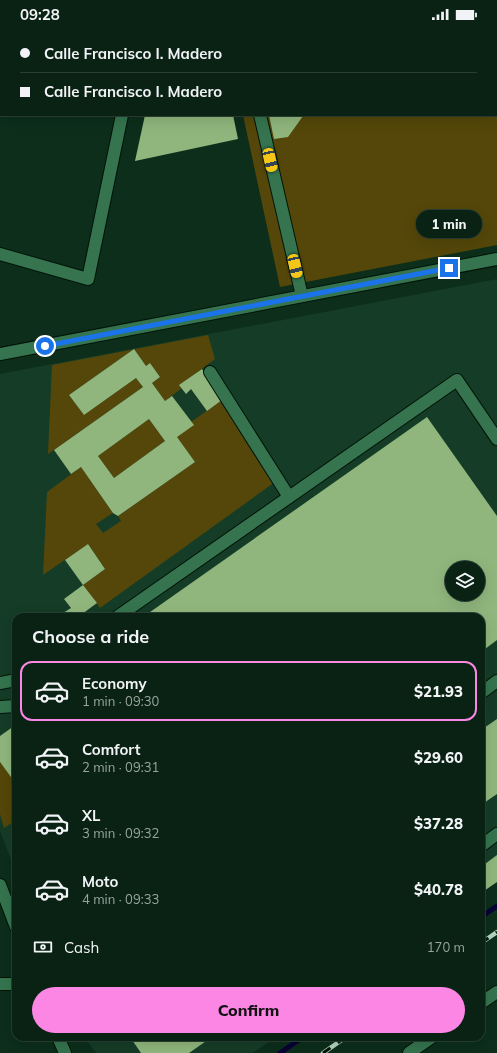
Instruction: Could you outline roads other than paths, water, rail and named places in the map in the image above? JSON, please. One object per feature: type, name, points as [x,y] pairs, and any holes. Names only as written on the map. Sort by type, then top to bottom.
[{"type":"street","points":[[0,254],[88,279],[122,116]]},
{"type":"street","points":[[260,116],[302,296]]},
{"type":"street","points":[[0,354],[302,296],[496,261]]},
{"type":"street","points":[[210,372],[289,497]]},
{"type":"street","points":[[123,613],[457,380],[497,439]]},
{"type":"street","points":[[0,683],[12,681]]},
{"type":"street","points":[[485,690],[497,681]]},
{"type":"street","points":[[0,707],[12,706]]},
{"type":"street","points":[[485,843],[497,834]]},
{"type":"street","points":[[0,885],[12,916]]},
{"type":"street","points":[[0,984],[12,984]]},
{"type":"street","points":[[485,1000],[497,992]]},
{"type":"street","points":[[60,1041],[65,1053]]},
{"type":"street","points":[[409,1053],[426,1041]]},
{"type":"waterway","points":[[485,914],[497,906]]},
{"type":"waterway","points":[[280,1053],[297,1041]]},
{"type":"railway","points":[[485,940],[497,932]]},
{"type":"railway","points":[[323,1053],[340,1041]]}]
